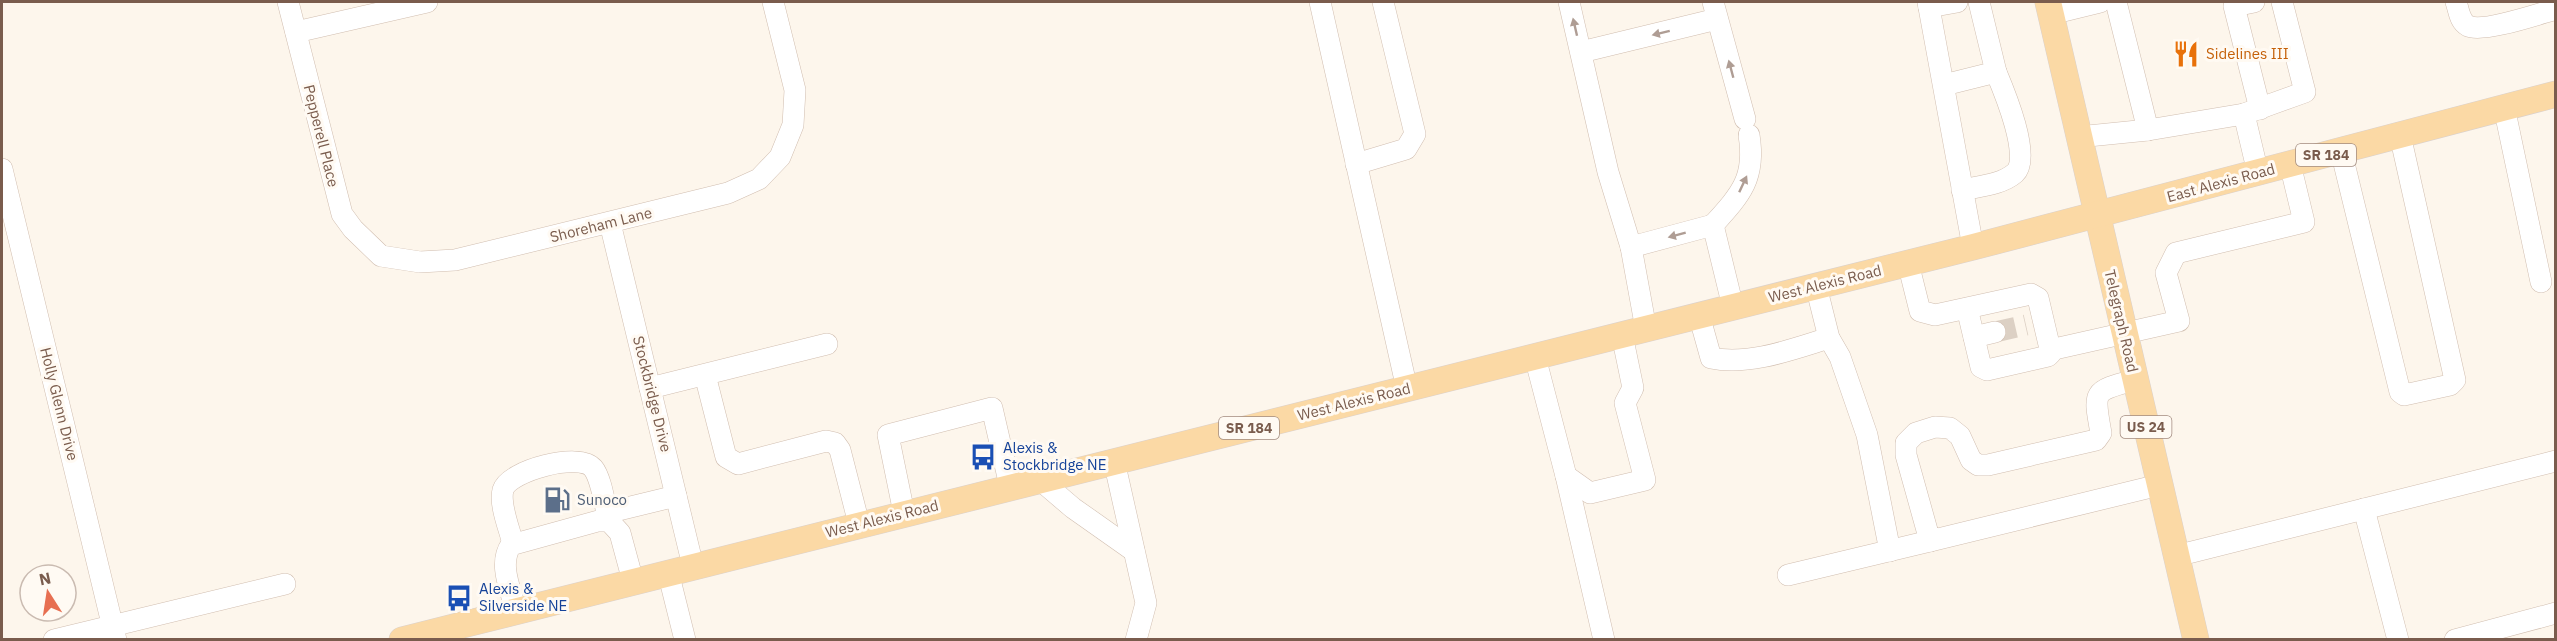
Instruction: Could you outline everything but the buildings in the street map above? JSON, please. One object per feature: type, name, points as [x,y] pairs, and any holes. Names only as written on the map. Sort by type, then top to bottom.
[{"type":"main road","name":"Telegraph Road","points":[[2050,6],[2096,216],[2196,639]]},
{"type":"main road","name":"East Alexis Road","points":[[2096,216],[2556,94]]},
{"type":"main road","name":"West Alexis Road","points":[[402,639],[2096,216]]},
{"type":"street","name":"Pepperell Place","points":[[288,2],[342,214],[353,229],[381,256]]},
{"type":"street","points":[[296,32],[427,2]]},
{"type":"street","name":"Shoreham Lane","points":[[381,256],[420,262],[455,260],[728,193],[759,179],[780,157],[791,130],[795,90],[773,2]]},
{"type":"street","points":[[1320,2],[1407,389]]},
{"type":"street","points":[[1356,164],[1406,150],[1415,134],[1383,2]]},
{"type":"street","points":[[1569,2],[1608,172],[1631,248],[1646,329]]},
{"type":"street","points":[[1957,2],[1929,4],[1973,247]]},
{"type":"street","points":[[1962,190],[2005,180],[2018,171],[2022,160],[2008,102],[1996,72],[1979,2]]},
{"type":"street","points":[[2050,6],[2100,2]]},
{"type":"street","points":[[2116,2],[2148,130]]},
{"type":"street","points":[[2254,2],[2234,6],[2252,111],[2258,173]]},
{"type":"street","points":[[2078,137],[2148,130],[2252,111],[2305,92],[2282,2]]},
{"type":"street","points":[[2456,2],[2461,20],[2469,27],[2482,27],[2556,9]]},
{"type":"street","points":[[1581,52],[1715,10],[1747,127],[1753,157],[1743,187],[1733,203],[1713,225],[1631,248]]},
{"type":"street","points":[[1944,85],[1996,72]]},
{"type":"street","points":[[2504,107],[2541,282]]},
{"type":"street","points":[[2341,151],[2400,392],[2404,395],[2450,385],[2455,380],[2400,135]]},
{"type":"street","points":[[2050,350],[2179,321],[2166,273],[2176,253],[2304,222],[2290,164]]},
{"type":"street","name":"Holly Glenn Drive","points":[[2,169],[115,632]]},
{"type":"street","name":"Stockbridge Drive","points":[[610,223],[693,566]]},
{"type":"street","points":[[1713,225],[1733,307]]},
{"type":"street","points":[[1908,263],[1920,311],[1935,315],[1967,308],[2031,294],[2038,298],[2035,323],[2050,350],[2048,357],[1987,370],[1981,367],[1967,308]]},
{"type":"street","points":[[1816,286],[1829,338],[1840,357],[1868,435],[1890,551]]},
{"type":"street","points":[[1699,315],[1711,358],[1722,360],[1772,355],[1829,338]]},
{"type":"street","points":[[1974,337],[1995,332]]},
{"type":"street","points":[[1566,476],[1590,494],[1645,480],[1625,403],[1633,388],[1622,335]]},
{"type":"street","points":[[650,388],[827,344]]},
{"type":"street","points":[[1535,357],[1566,476],[1604,639]]},
{"type":"street","points":[[705,375],[726,457],[731,462],[738,464],[826,441],[835,443],[840,450],[859,525]]},
{"type":"street","points":[[1930,541],[1906,455],[1906,443],[1916,433],[1935,427],[1950,428],[1960,436],[1971,460],[1977,465],[1988,465],[2078,445],[2096,440],[2101,432],[2096,402],[2104,388],[2134,380]]},
{"type":"street","points":[[904,513],[888,435],[993,408],[1010,486]]},
{"type":"street","points":[[2176,556],[2556,460]]},
{"type":"street","points":[[513,544],[503,503],[503,491],[509,481],[521,473],[570,461],[584,462],[593,468],[596,474],[608,517],[620,533],[633,581]]},
{"type":"street","points":[[1114,461],[1146,603],[1136,639]]},
{"type":"street","points":[[1039,479],[1073,508],[1134,551]]},
{"type":"street","points":[[1788,575],[2159,485]]},
{"type":"street","points":[[516,611],[504,564],[505,554],[513,544],[598,521],[676,496]]},
{"type":"street","points":[[2364,509],[2398,639]]},
{"type":"street","points":[[668,572],[685,639]]},
{"type":"street","points":[[54,639],[115,632],[285,584]]},
{"type":"street","points":[[2455,639],[2556,613]]},
{"type":"tunnel","points":[[1995,332],[2026,325]]},
{"type":"place","name":"Sidelines III","points":[[2186,54]]},
{"type":"place","name":"Alexis & Stockbridge NE","points":[[983,457]]},
{"type":"place","name":"Sunoco","points":[[557,500]]},
{"type":"place","name":"Alexis & Silverside NE","points":[[459,598]]}]
